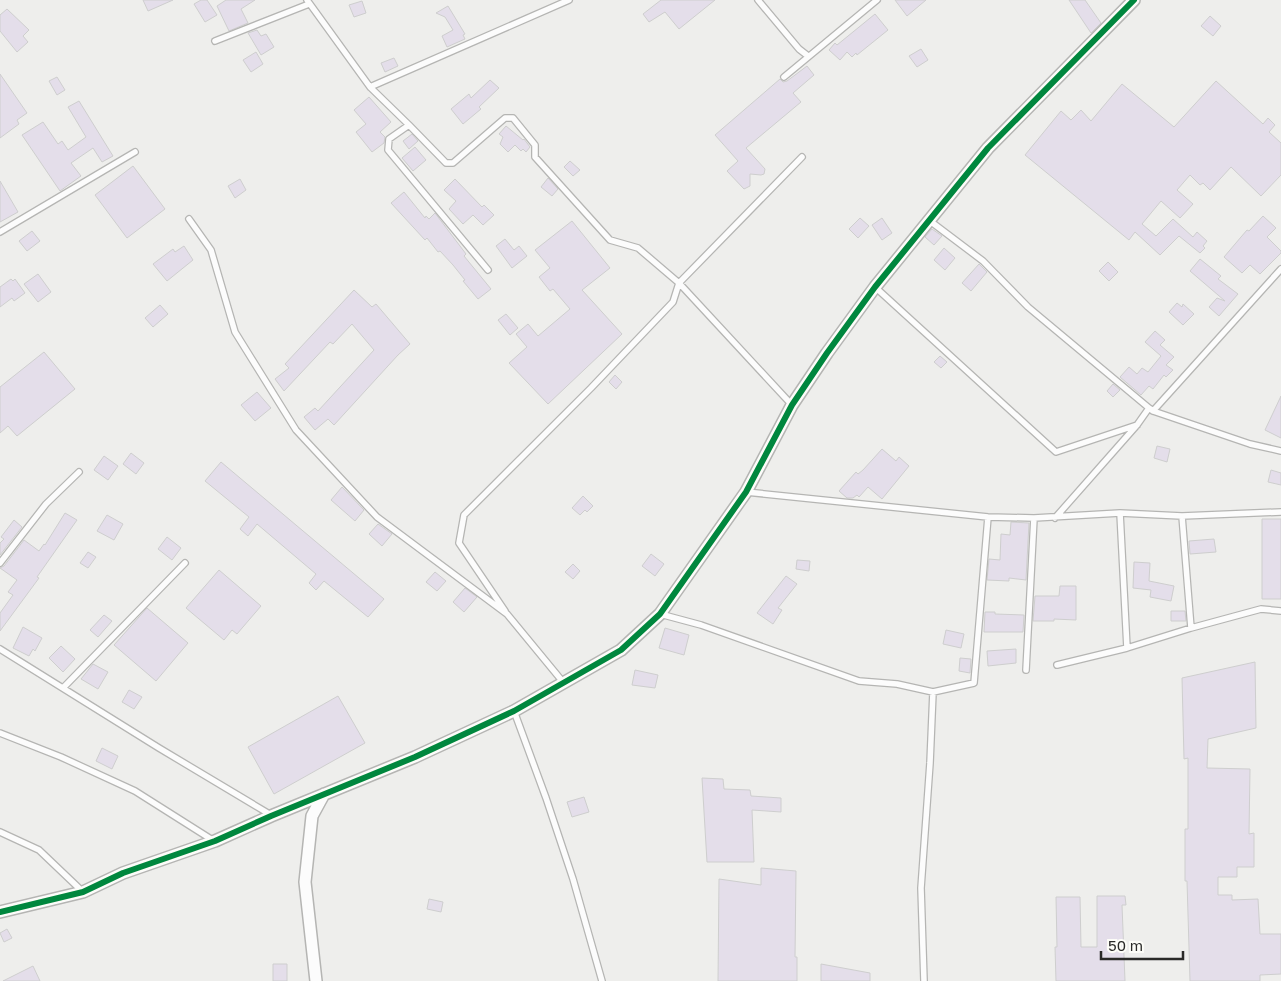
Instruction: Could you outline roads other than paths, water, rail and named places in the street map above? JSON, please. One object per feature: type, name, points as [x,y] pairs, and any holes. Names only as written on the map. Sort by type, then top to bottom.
[{"type":"street","points":[[0,912],[83,892],[123,873],[215,841],[415,757],[514,711],[621,650],[660,614],[746,492],[792,405],[875,287],[930,222],[988,148],[1134,0]]},
{"type":"street","points":[[316,981],[305,882],[312,816],[324,794]]},
{"type":"lane","points":[[370,87],[569,0]]},
{"type":"lane","points":[[758,0],[799,50],[808,56]]},
{"type":"lane","points":[[784,77],[877,0]]},
{"type":"lane","points":[[215,41],[308,2],[370,87],[446,163],[453,163],[505,118],[513,118],[535,145],[535,157],[610,240],[638,248],[679,283],[792,405]]},
{"type":"lane","points":[[409,125],[389,139],[388,150],[488,270]]},
{"type":"lane","points":[[0,232],[136,152]]},
{"type":"lane","points":[[563,682],[507,614],[459,543],[464,515],[591,388],[673,302],[679,283],[802,157]]},
{"type":"lane","points":[[189,219],[211,250],[235,332],[296,430],[377,516],[507,614]]},
{"type":"lane","points":[[930,222],[982,261],[1028,307],[1151,410],[1250,444],[1281,451]]},
{"type":"lane","points":[[1055,518],[1137,425],[1280,271]]},
{"type":"lane","points":[[875,287],[1056,452],[1137,425]]},
{"type":"lane","points":[[0,563],[46,504],[79,472]]},
{"type":"lane","points":[[746,492],[988,517],[1055,518],[1120,513],[1182,516],[1281,512]]},
{"type":"lane","points":[[1120,513],[1127,648]]},
{"type":"lane","points":[[1182,516],[1190,628]]},
{"type":"lane","points":[[660,614],[702,625],[859,681],[897,684],[933,692],[974,683],[988,517]]},
{"type":"lane","points":[[1026,670],[1034,518]]},
{"type":"lane","points":[[63,688],[186,563]]},
{"type":"lane","points":[[1057,665],[1127,648],[1190,628],[1261,609],[1281,612]]},
{"type":"lane","points":[[0,649],[271,816]]},
{"type":"lane","points":[[924,981],[921,888],[933,692]]},
{"type":"lane","points":[[514,711],[573,879],[602,981]]},
{"type":"lane","points":[[0,733],[62,757],[135,791],[215,841]]},
{"type":"lane","points":[[0,832],[39,850],[83,892]]}]
